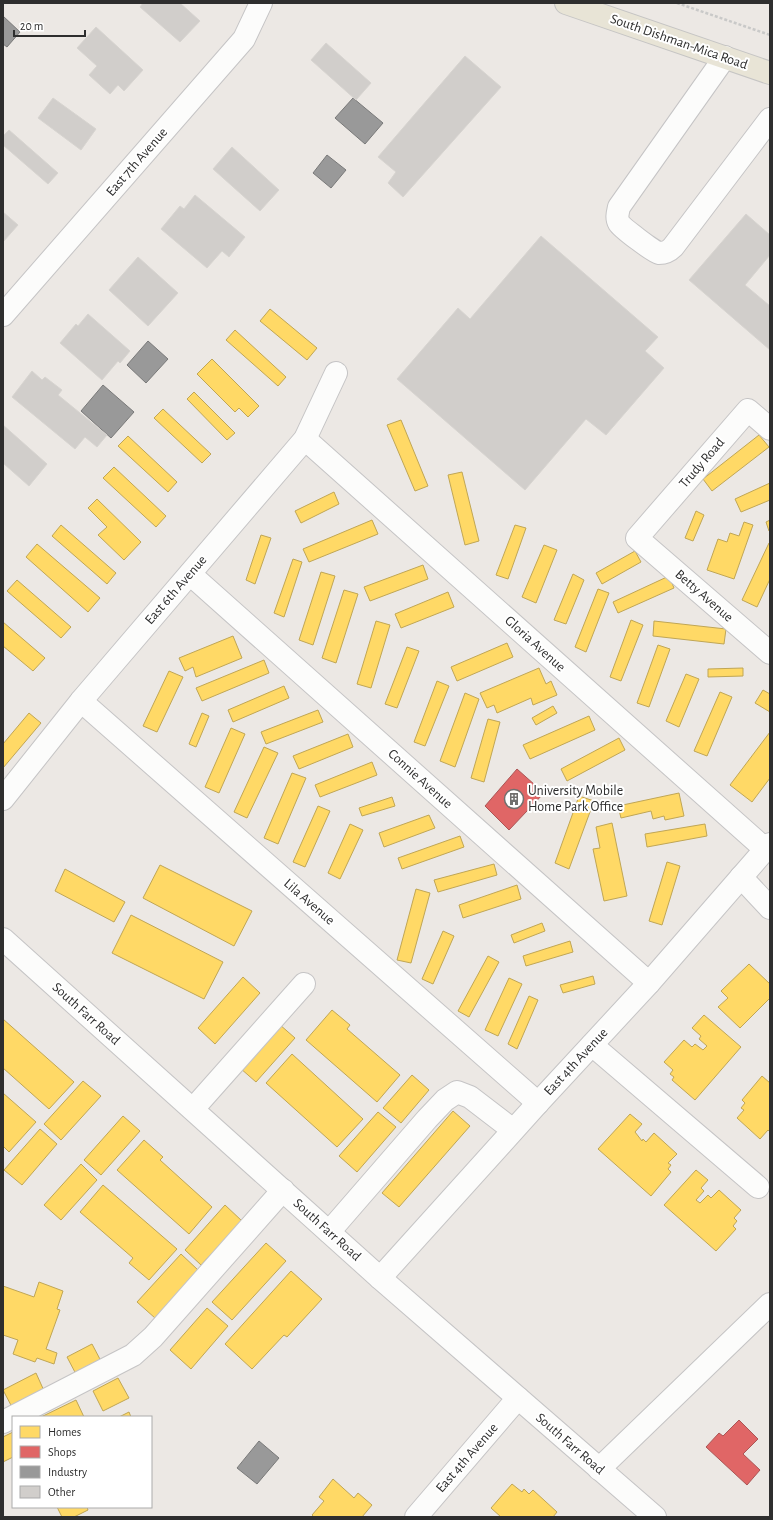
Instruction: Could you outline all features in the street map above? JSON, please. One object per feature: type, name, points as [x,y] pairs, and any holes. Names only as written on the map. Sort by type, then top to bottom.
[{"type":"main road","name":"South Dishman-Mica Road","points":[[566,3],[770,73]]},
{"type":"street","name":"East 7th Avenue","points":[[3,314],[244,39],[261,3]]},
{"type":"street","points":[[725,57],[619,207],[617,216],[619,223],[657,253],[666,252],[673,247],[770,119]]},
{"type":"street","name":"East 6th Avenue","points":[[3,800],[81,701],[305,439],[336,373]]},
{"type":"street","name":"Trudy Road","points":[[637,538],[748,410],[770,429]]},
{"type":"street","name":"Gloria Avenue","points":[[305,439],[768,846]]},
{"type":"street","name":"Betty Avenue","points":[[637,538],[770,653]]},
{"type":"street","name":"Connie Avenue","points":[[190,574],[649,983]]},
{"type":"street","name":"Lila Avenue","points":[[81,701],[538,1104]]},
{"type":"street","name":"East 4th Avenue","points":[[380,1278],[649,983],[768,846]]},
{"type":"street","points":[[741,877],[770,908]]},
{"type":"street","name":"South Farr Road","points":[[3,939],[284,1190],[380,1278],[655,1517]]},
{"type":"street","points":[[193,1109],[304,984]]},
{"type":"street","points":[[592,1044],[758,1187]]},
{"type":"street","points":[[329,1232],[427,1119],[445,1100],[457,1092],[470,1097],[514,1130]]},
{"type":"street","points":[[15,1416],[133,1356],[153,1337],[284,1190]]},
{"type":"street","points":[[600,1469],[770,1304]]},
{"type":"street","name":"East 4th Avenue","points":[[416,1517],[518,1398]]},
{"type":"street","points":[[3,1422],[12,1417]]},
{"type":"path","points":[[677,3],[770,35]]},
{"type":"building: Homes","points":[[270,309],[317,348],[307,360],[260,321]]},
{"type":"building: Homes","points":[[235,330],[286,377],[278,386],[226,340]]},
{"type":"building: Homes","points":[[212,359],[259,406],[248,417],[239,408],[235,412],[197,374]]},
{"type":"building: Homes","points":[[194,392],[235,433],[227,440],[187,399]]},
{"type":"building: Homes","points":[[163,409],[211,454],[202,463],[154,418]]},
{"type":"building: Homes","points":[[401,420],[428,486],[415,491],[387,425]]},
{"type":"building: Homes","points":[[759,435],[769,447],[712,491],[703,479]]},
{"type":"building: Homes","points":[[128,436],[177,482],[168,492],[118,446]]},
{"type":"building: Homes","points":[[114,467],[166,516],[156,527],[103,478]]},
{"type":"building: Homes","points":[[462,472],[479,541],[465,545],[448,475]]},
{"type":"building: Homes","points":[[770,483],[770,500],[741,512],[735,499]]},
{"type":"building: Homes","points":[[334,492],[339,504],[301,523],[295,511]]},
{"type":"building: Homes","points":[[97,499],[141,542],[124,560],[98,535],[107,527],[88,508]]},
{"type":"building: Homes","points":[[696,511],[704,515],[693,541],[685,538]]},
{"type":"building: Homes","points":[[372,520],[378,534],[309,562],[303,549]]},
{"type":"building: Homes","points":[[770,520],[770,531],[769,531],[766,522]]},
{"type":"building: Homes","points":[[744,522],[753,525],[734,579],[707,570],[718,539],[727,542],[730,533],[739,536]]},
{"type":"building: Homes","points":[[61,525],[116,573],[107,584],[52,536]]},
{"type":"building: Homes","points":[[515,525],[526,528],[508,579],[496,575]]},
{"type":"building: Homes","points":[[261,535],[271,538],[255,584],[246,580]]},
{"type":"building: Homes","points":[[769,543],[770,579],[757,607],[742,600]]},
{"type":"building: Homes","points":[[37,544],[100,598],[88,612],[26,557]]},
{"type":"building: Homes","points":[[544,545],[557,550],[536,603],[522,597]]},
{"type":"building: Homes","points":[[635,551],[641,562],[602,584],[596,573]]},
{"type":"building: Homes","points":[[293,559],[302,562],[284,617],[274,613]]},
{"type":"building: Homes","points":[[423,565],[428,579],[370,601],[364,587]]},
{"type":"building: Homes","points":[[321,572],[335,576],[313,645],[299,640]]},
{"type":"building: Homes","points":[[573,574],[584,580],[566,624],[554,620]]},
{"type":"building: Homes","points":[[669,576],[674,588],[618,613],[613,602]]},
{"type":"building: Homes","points":[[17,580],[71,627],[61,638],[7,591]]},
{"type":"building: Homes","points":[[598,589],[609,593],[586,652],[575,647]]},
{"type":"building: Homes","points":[[344,590],[358,594],[336,663],[322,658]]},
{"type":"building: Homes","points":[[448,592],[454,607],[401,628],[395,614]]},
{"type":"building: Homes","points":[[631,620],[643,625],[621,681],[610,677]]},
{"type":"building: Homes","points":[[376,621],[390,625],[371,688],[357,684]]},
{"type":"building: Homes","points":[[654,621],[726,629],[724,644],[653,636]]},
{"type":"building: Homes","points":[[3,622],[45,658],[33,671],[3,646]]},
{"type":"building: Homes","points":[[233,636],[242,658],[196,677],[193,667],[185,671],[179,658]]},
{"type":"building: Homes","points":[[507,643],[513,657],[457,681],[451,667]]},
{"type":"building: Homes","points":[[658,645],[670,649],[649,707],[637,703]]},
{"type":"building: Homes","points":[[407,647],[419,651],[397,708],[385,704]]},
{"type":"building: Homes","points":[[264,660],[269,673],[202,701],[196,688]]},
{"type":"building: Homes","points":[[539,668],[546,684],[551,681],[557,695],[533,705],[531,698],[497,713],[494,705],[487,708],[480,693]]},
{"type":"building: Homes","points":[[743,668],[743,676],[708,677],[708,669]]},
{"type":"building: Homes","points":[[169,671],[183,677],[157,732],[143,726]]},
{"type":"building: Homes","points":[[686,674],[699,679],[679,727],[666,721]]},
{"type":"building: Homes","points":[[437,681],[449,686],[425,746],[414,742]]},
{"type":"building: Homes","points":[[284,686],[289,698],[233,722],[228,710]]},
{"type":"building: Homes","points":[[763,690],[770,694],[770,712],[755,703]]},
{"type":"building: Homes","points":[[720,692],[732,697],[707,756],[694,751]]},
{"type":"building: Homes","points":[[465,693],[479,699],[455,767],[440,761]]},
{"type":"building: Homes","points":[[553,706],[557,713],[536,725],[532,718]]},
{"type":"building: Homes","points":[[318,710],[323,722],[266,744],[261,732]]},
{"type":"building: Homes","points":[[29,713],[41,723],[3,768],[3,744]]},
{"type":"building: Homes","points":[[202,713],[209,716],[196,747],[189,744]]},
{"type":"building: Homes","points":[[589,716],[595,730],[530,759],[523,745]]},
{"type":"building: Homes","points":[[488,719],[500,722],[484,782],[471,778]]},
{"type":"building: Homes","points":[[231,728],[245,734],[219,793],[205,787]]},
{"type":"building: Homes","points":[[770,732],[770,778],[752,802],[730,785]]},
{"type":"building: Homes","points":[[348,734],[353,747],[299,769],[293,756]]},
{"type":"building: Homes","points":[[619,738],[625,750],[567,781],[561,769]]},
{"type":"building: Homes","points":[[264,747],[278,753],[247,818],[234,812]]},
{"type":"building: Homes","points":[[372,762],[377,775],[320,797],[315,785]]},
{"type":"building: Homes","points":[[292,773],[306,778],[278,844],[264,838]]},
{"type":"building: Homes","points":[[679,793],[684,816],[665,820],[664,816],[653,819],[651,811],[621,818],[618,806]]},
{"type":"building: Homes","points":[[579,796],[594,801],[569,869],[555,863]]},
{"type":"building: Homes","points":[[392,797],[395,806],[362,816],[359,808]]},
{"type":"building: Homes","points":[[318,806],[330,811],[305,867],[293,862]]},
{"type":"building: Homes","points":[[429,815],[435,828],[384,847],[379,833]]},
{"type":"building: Homes","points":[[612,823],[627,896],[604,901],[593,849],[600,848],[596,827]]},
{"type":"building: Homes","points":[[350,824],[363,830],[340,879],[328,873]]},
{"type":"building: Homes","points":[[705,824],[707,836],[647,847],[645,834]]},
{"type":"building: Homes","points":[[460,836],[464,847],[402,869],[398,858]]},
{"type":"building: Homes","points":[[667,862],[680,866],[662,925],[649,921]]},
{"type":"building: Homes","points":[[494,864],[497,875],[438,892],[434,880]]},
{"type":"building: Homes","points":[[160,865],[252,911],[234,946],[143,898]]},
{"type":"building: Homes","points":[[65,869],[125,902],[114,922],[55,891]]},
{"type":"building: Homes","points":[[517,885],[521,899],[463,918],[459,905]]},
{"type":"building: Homes","points":[[416,889],[430,893],[411,963],[397,960]]},
{"type":"building: Homes","points":[[131,915],[223,962],[204,999],[112,953]]},
{"type":"building: Homes","points":[[542,923],[545,931],[514,943],[511,935]]},
{"type":"building: Homes","points":[[443,931],[454,936],[433,984],[422,979]]},
{"type":"building: Homes","points":[[570,941],[573,952],[526,966],[523,956]]},
{"type":"building: Homes","points":[[488,956],[499,962],[469,1017],[458,1011]]},
{"type":"building: Homes","points":[[749,964],[770,984],[770,998],[740,1028],[718,1007],[728,998],[721,991]]},
{"type":"building: Homes","points":[[593,976],[595,984],[563,993],[560,985]]},
{"type":"building: Homes","points":[[243,977],[260,993],[215,1044],[198,1028]]},
{"type":"building: Homes","points":[[509,978],[522,984],[498,1036],[485,1030]]},
{"type":"building: Homes","points":[[529,996],[538,1000],[517,1049],[508,1044]]},
{"type":"building: Homes","points":[[332,1010],[350,1025],[347,1029],[400,1075],[377,1102],[306,1040]]},
{"type":"building: Homes","points":[[704,1015],[741,1047],[695,1100],[672,1080],[674,1077],[670,1074],[673,1070],[664,1062],[684,1040],[692,1047],[695,1044],[703,1050],[707,1046],[699,1039],[701,1036],[692,1028]]},
{"type":"building: Homes","points":[[3,1019],[74,1082],[49,1109],[3,1068]]},
{"type":"building: Homes","points":[[279,1024],[295,1038],[256,1082],[240,1068]]},
{"type":"building: Homes","points":[[292,1054],[363,1119],[337,1147],[266,1083]]},
{"type":"building: Homes","points":[[412,1075],[429,1090],[401,1123],[383,1108]]},
{"type":"building: Homes","points":[[762,1076],[770,1083],[770,1132],[768,1130],[760,1139],[737,1118],[744,1110],[741,1108],[745,1103],[742,1100]]},
{"type":"building: Homes","points":[[83,1081],[101,1096],[61,1140],[44,1124]]},
{"type":"building: Homes","points":[[3,1093],[36,1122],[9,1152],[3,1146]]},
{"type":"building: Homes","points":[[453,1111],[470,1126],[399,1207],[382,1193]]},
{"type":"building: Homes","points":[[378,1112],[396,1127],[357,1172],[339,1156]]},
{"type":"building: Homes","points":[[630,1114],[642,1124],[635,1132],[642,1141],[643,1139],[646,1142],[654,1133],[677,1154],[668,1163],[671,1165],[668,1169],[671,1172],[651,1196],[598,1149]]},
{"type":"building: Homes","points":[[123,1116],[140,1131],[101,1175],[84,1160]]},
{"type":"building: Homes","points":[[40,1129],[57,1144],[22,1185],[4,1170]]},
{"type":"building: Homes","points":[[144,1140],[163,1157],[160,1160],[212,1207],[189,1234],[117,1170]]},
{"type":"building: Homes","points":[[81,1164],[97,1180],[61,1220],[44,1205]]},
{"type":"building: Homes","points":[[696,1170],[708,1180],[701,1188],[704,1191],[696,1200],[700,1203],[708,1195],[711,1198],[719,1190],[741,1210],[734,1218],[737,1221],[733,1226],[736,1229],[716,1251],[664,1205]]},
{"type":"building: Homes","points":[[103,1185],[177,1249],[149,1280],[129,1263],[133,1258],[80,1212]]},
{"type":"building: Homes","points":[[225,1205],[242,1221],[201,1265],[185,1250]]},
{"type":"building: Homes","points":[[266,1243],[286,1261],[232,1320],[212,1302]]},
{"type":"building: Homes","points":[[181,1254],[198,1270],[155,1318],[137,1302]]},
{"type":"building: Homes","points":[[291,1271],[322,1299],[287,1337],[284,1335],[252,1369],[225,1344]]},
{"type":"building: Homes","points":[[39,1282],[63,1291],[57,1309],[60,1310],[46,1349],[57,1353],[54,1364],[37,1358],[35,1362],[13,1354],[18,1340],[3,1335],[3,1286],[34,1297]]},
{"type":"building: Homes","points":[[207,1308],[228,1326],[191,1369],[170,1350]]},
{"type":"building: Homes","points":[[92,1344],[102,1363],[77,1376],[67,1357]]},
{"type":"building: Homes","points":[[36,1373],[45,1393],[13,1409],[3,1390]]},
{"type":"building: Homes","points":[[118,1378],[129,1398],[103,1411],[93,1391]]},
{"type":"building: Homes","points":[[76,1400],[84,1416],[43,1416]]},
{"type":"building: Homes","points":[[129,1412],[131,1416],[121,1416]]},
{"type":"building: Homes","points":[[12,1432],[12,1458],[3,1462],[3,1437]]},
{"type":"building: Homes","points":[[333,1479],[354,1498],[358,1493],[372,1505],[362,1517],[314,1517],[312,1515],[324,1501],[319,1497]]},
{"type":"building: Homes","points":[[512,1484],[522,1492],[524,1489],[529,1494],[533,1490],[557,1512],[553,1517],[501,1517],[491,1508]]},
{"type":"building: Homes","points":[[58,1508],[87,1508],[88,1510],[74,1517],[62,1517]]},
{"type":"building: Shops","name":"University Mobile Home Park Office","points":[[517,769],[544,793],[509,830],[485,806]]},
{"type":"building: Shops","points":[[739,1420],[758,1439],[743,1454],[760,1470],[747,1485],[706,1447],[719,1433],[723,1436]]},
{"type":"building: Industry","points":[[3,16],[20,32],[7,47],[3,44]]},
{"type":"building: Industry","points":[[353,98],[383,123],[365,144],[335,118]]},
{"type":"building: Industry","points":[[327,155],[346,170],[331,188],[313,173]]},
{"type":"building: Industry","points":[[148,341],[168,359],[146,383],[127,365]]},
{"type":"building: Industry","points":[[103,385],[134,412],[111,438],[81,411]]},
{"type":"building: Industry","points":[[259,1441],[279,1458],[257,1484],[237,1468]]},
{"type":"building: Other","points":[[143,3],[180,3],[200,21],[180,42],[140,7]]},
{"type":"building: Other","points":[[96,27],[143,70],[124,91],[118,85],[110,94],[89,75],[97,66],[77,48]]},
{"type":"building: Other","points":[[326,43],[371,83],[356,100],[311,60]]},
{"type":"building: Other","points":[[465,56],[501,87],[403,197],[388,183],[396,172],[378,157]]},
{"type":"building: Other","points":[[53,98],[96,129],[81,150],[38,118]]},
{"type":"building: Other","points":[[9,130],[58,173],[48,184],[3,145],[3,136]]},
{"type":"building: Other","points":[[232,147],[279,190],[260,211],[213,169]]},
{"type":"building: Other","points":[[195,195],[245,237],[229,257],[222,251],[207,268],[161,229],[180,206],[184,209]]},
{"type":"building: Other","points":[[3,212],[18,225],[3,242]]},
{"type":"building: Other","points":[[746,214],[770,235],[770,255],[745,285],[770,306],[770,350],[689,280]]},
{"type":"building: Other","points":[[541,236],[658,337],[645,351],[664,368],[606,435],[586,419],[525,490],[397,379],[458,308],[470,319]]},
{"type":"building: Other","points":[[138,257],[178,293],[148,326],[109,290]]},
{"type":"building: Other","points":[[88,314],[130,351],[120,363],[118,361],[102,380],[60,343],[76,324],[78,326]]},
{"type":"building: Other","points":[[32,371],[42,380],[45,377],[62,390],[58,395],[107,435],[97,447],[85,437],[75,449],[12,397]]},
{"type":"building: Other","points":[[3,425],[47,464],[29,486],[3,463]]},
{"type":"place","name":"University Mobile Home Park Office","points":[[514,799]]}]
